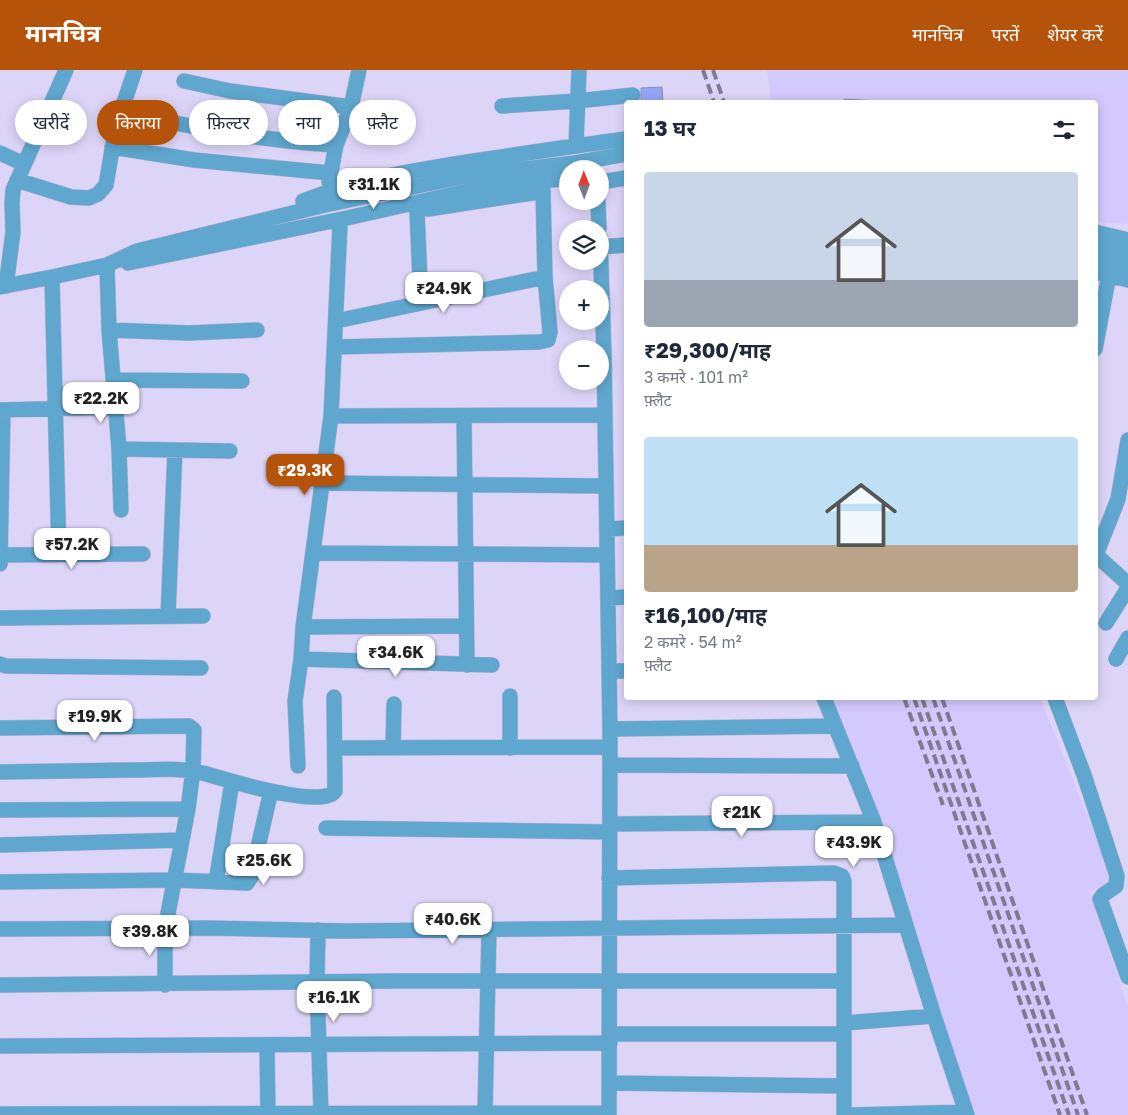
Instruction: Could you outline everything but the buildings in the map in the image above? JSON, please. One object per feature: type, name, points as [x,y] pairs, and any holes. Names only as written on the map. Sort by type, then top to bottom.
[{"type":"street","points":[[66,70],[24,164],[12,196],[7,229],[3,286],[112,263],[137,251],[325,205],[471,175],[575,163],[624,154]]},
{"type":"street","points":[[18,180],[71,197],[89,198],[98,194],[106,185],[112,146],[121,109],[135,70]]},
{"type":"street","points":[[353,100],[359,70]]},
{"type":"street","points":[[576,146],[579,70]]},
{"type":"street","points":[[184,81],[230,91],[349,107]]},
{"type":"street","points":[[502,106],[633,95]]},
{"type":"street","points":[[339,137],[349,112]]},
{"type":"street","points":[[179,124],[235,135],[278,141]]},
{"type":"street","points":[[273,218],[298,203],[403,172],[624,139]]},
{"type":"street","points":[[327,193],[336,145]]},
{"type":"street","points":[[112,146],[194,160],[330,173]]},
{"type":"street","points":[[0,153],[24,164]]},
{"type":"street","points":[[609,172],[624,169]]},
{"type":"street","points":[[609,181],[624,178]]},
{"type":"street","points":[[112,263],[137,262],[472,190],[559,179]]},
{"type":"street","points":[[241,240],[270,240],[417,211],[559,188]]},
{"type":"street","points":[[334,347],[544,342],[548,340],[550,332],[543,191]]},
{"type":"street","points":[[417,211],[421,303]]},
{"type":"street","points":[[298,766],[295,700],[331,416],[340,226]]},
{"type":"street","points":[[1098,233],[1128,240]]},
{"type":"street","points":[[1098,244],[1128,252]]},
{"type":"street","points":[[609,247],[624,245]]},
{"type":"street","points":[[1098,258],[1128,265]]},
{"type":"street","points":[[112,263],[109,330],[119,449],[121,510]]},
{"type":"street","points":[[0,1114],[609,1114],[610,729],[602,270]]},
{"type":"street","points":[[1098,316],[1102,273],[1128,280]]},
{"type":"street","points":[[52,277],[59,555]]},
{"type":"street","points":[[336,320],[546,277]]},
{"type":"street","points":[[109,330],[189,333],[256,330]]},
{"type":"street","points":[[113,380],[242,381]]},
{"type":"street","points":[[0,564],[1,410],[115,407]]},
{"type":"street","points":[[331,416],[605,415]]},
{"type":"street","points":[[464,416],[466,665]]},
{"type":"street","points":[[1098,550],[1118,499],[1128,440]]},
{"type":"street","points":[[119,449],[230,451]]},
{"type":"street","points":[[168,616],[175,450]]},
{"type":"street","points":[[322,483],[606,486]]},
{"type":"street","points":[[607,529],[624,528]]},
{"type":"street","points":[[0,556],[142,554]]},
{"type":"street","points":[[312,554],[607,556]]},
{"type":"street","points":[[1098,557],[1128,584]]},
{"type":"street","points":[[1106,623],[1128,588]]},
{"type":"street","points":[[608,598],[624,597]]},
{"type":"street","points":[[0,618],[203,616]]},
{"type":"street","points":[[303,627],[466,626]]},
{"type":"street","points":[[1116,659],[1128,638]]},
{"type":"street","points":[[301,660],[492,665]]},
{"type":"street","points":[[0,664],[6,666],[201,668]]},
{"type":"street","points":[[609,671],[624,671]]},
{"type":"street","points":[[510,696],[510,748]]},
{"type":"street","points":[[0,772],[193,770],[271,791],[309,797],[328,797],[333,795],[335,791],[334,697]]},
{"type":"street","points":[[825,700],[874,822],[905,926],[967,1114],[852,1115]]},
{"type":"street","points":[[1056,700],[1084,775],[1117,876],[1116,886],[1100,899],[1124,956],[1128,977]]},
{"type":"street","points":[[393,748],[394,704]]},
{"type":"street","points":[[0,728],[189,726],[194,730],[193,770],[188,808],[165,929],[165,985]]},
{"type":"street","points":[[610,729],[835,726]]},
{"type":"street","points":[[335,748],[610,747]]},
{"type":"street","points":[[610,765],[852,766]]},
{"type":"street","points":[[216,882],[232,782]]},
{"type":"street","points":[[0,882],[175,880],[243,883],[250,881],[271,791]]},
{"type":"street","points":[[0,810],[188,808]]},
{"type":"street","points":[[326,828],[610,828],[874,822]]},
{"type":"street","points":[[0,845],[182,840]]},
{"type":"street","points":[[610,878],[838,874],[844,881],[844,1115]]},
{"type":"street","points":[[0,929],[489,930],[905,926]]},
{"type":"street","points":[[318,930],[317,983],[321,1114]]},
{"type":"street","points":[[488,1114],[489,930]]},
{"type":"street","points":[[0,985],[844,981]]},
{"type":"street","points":[[0,1046],[487,1044],[844,1028],[934,1016]]},
{"type":"street","points":[[267,1045],[268,1114]]},
{"type":"street","points":[[609,1083],[844,1086]]},
{"type":"shaded area","points":[[767,70],[1128,70],[1128,224],[1098,222],[1098,100],[771,100]]},
{"type":"shaded area","points":[[827,700],[1041,700],[1113,879],[1089,892],[1128,1007],[1128,1115],[974,1115]]},
{"type":"railway","points":[[703,70],[713,100]]},
{"type":"railway","points":[[713,70],[723,100]]},
{"type":"railway","points":[[905,700],[943,805]]},
{"type":"railway","points":[[915,700],[1060,1115]]},
{"type":"railway","points":[[923,700],[1069,1115]]},
{"type":"railway","points":[[934,700],[1078,1115]]},
{"type":"railway","points":[[943,700],[1087,1115]]}]
